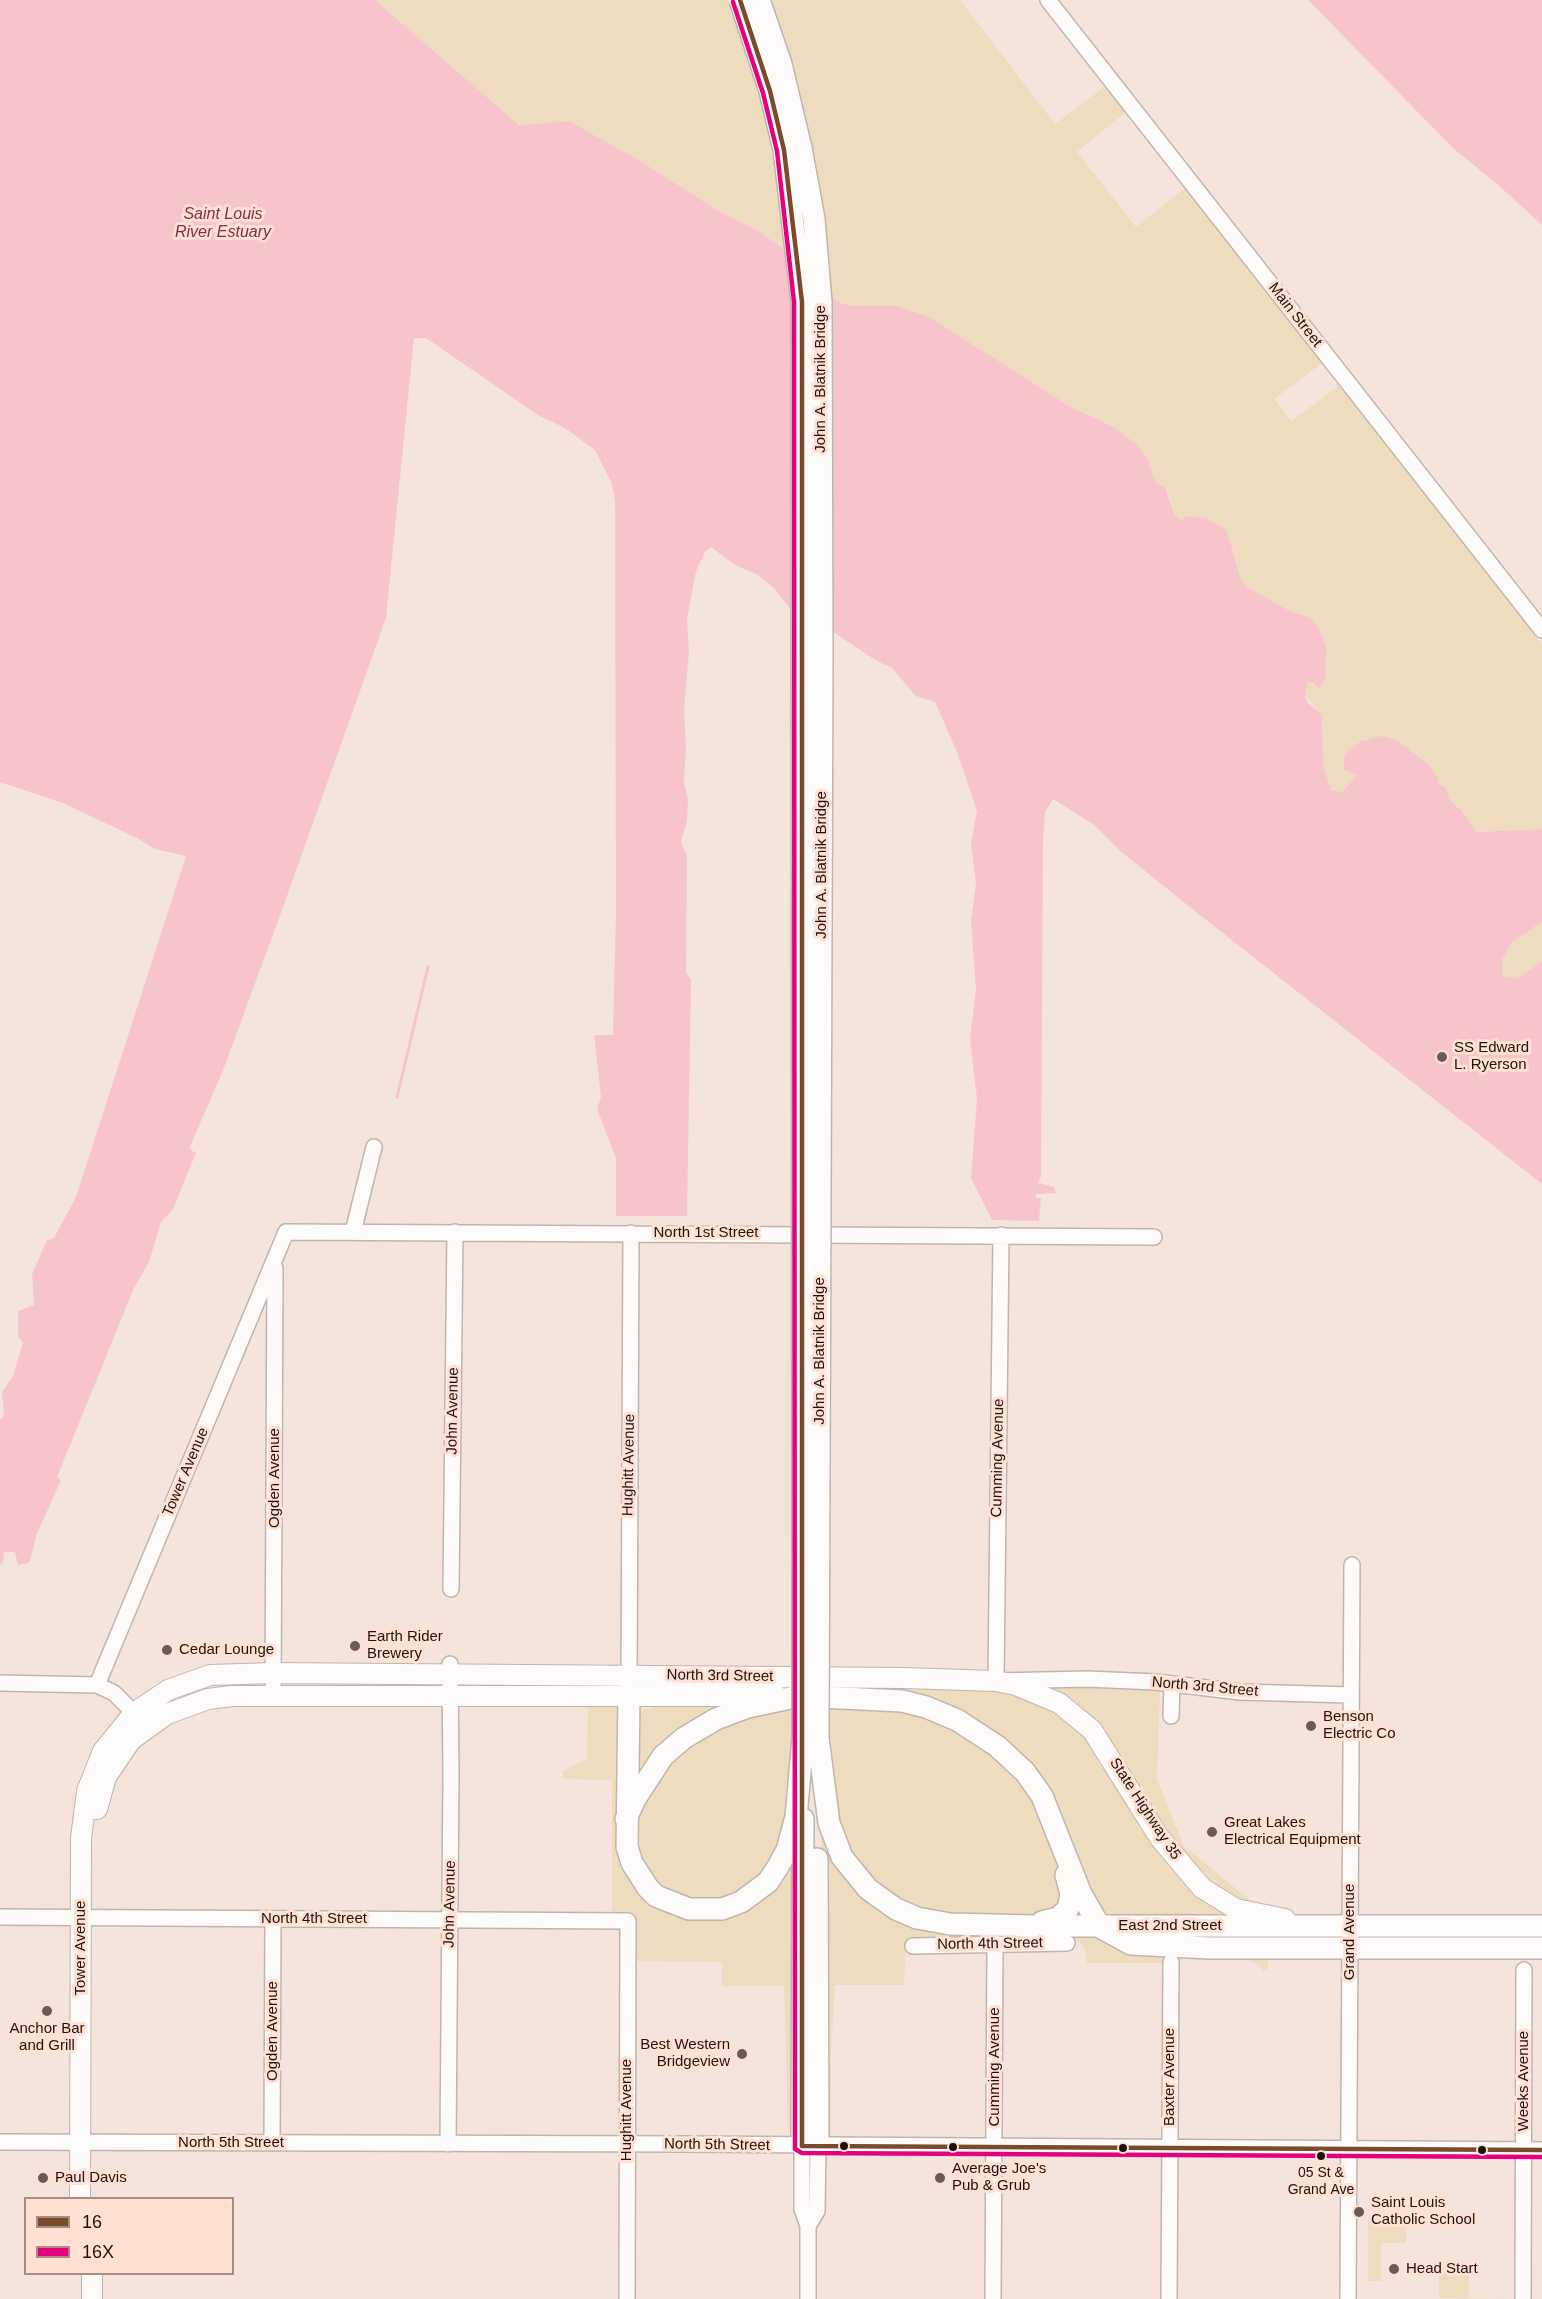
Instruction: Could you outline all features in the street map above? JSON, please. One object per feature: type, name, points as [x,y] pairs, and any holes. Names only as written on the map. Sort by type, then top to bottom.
[{"type":"highway","name":"John A. Blatnik Bridge","points":[[740,0],[770,91],[784,150],[802,302],[811,1738]]},
{"type":"highway","name":"John A. Blatnik Bridge","points":[[759,0],[781,64],[801,148],[813,219],[821,302],[822,656],[811,1738]]},
{"type":"highway","points":[[629,1686],[627,1847],[632,1863],[656,1896],[689,1910],[722,1909],[741,1902],[768,1882],[787,1850],[811,1738]]},
{"type":"highway","points":[[626,1819],[654,1768],[684,1738],[699,1727],[736,1711],[800,1696]]},
{"type":"highway","name":"North 3rd Street","points":[[800,1696],[902,1701],[926,1707],[957,1720],[997,1746],[1025,1772]]},
{"type":"highway","points":[[811,1738],[829,1823],[837,1848],[847,1865],[868,1889],[896,1909],[917,1918],[960,1925],[1048,1922],[1061,1916],[1069,1905],[1070,1891],[1066,1873],[1025,1772]]},
{"type":"highway","points":[[810,2146],[811,1738]]},
{"type":"highway","points":[[1025,1772],[1042,1796],[1081,1894],[1100,1927]]},
{"type":"highway","name":"East 2nd Street","points":[[960,1925],[1346,1933],[1542,1948]]},
{"type":"highway","name":"East 2nd Street","points":[[1346,1933],[1542,1926]]},
{"type":"main road","name":"North 3rd Street","points":[[140,1720],[168,1690],[198,1678],[224,1673],[450,1670],[629,1686],[800,1696]]},
{"type":"main road","name":"North 3rd Street","points":[[140,1720],[208,1699],[232,1696],[450,1696],[629,1686],[996,1681]]},
{"type":"main road","name":"State Highway 35","points":[[996,1681],[1016,1685],[1046,1697],[1072,1712],[1087,1725],[1113,1759],[1168,1849],[1194,1881],[1210,1894],[1247,1913],[1346,1933]]},
{"type":"main road","name":"Tower Avenue","points":[[80,2197],[86,2142],[88,1917],[82,1825],[87,1791],[104,1751],[140,1720]]},
{"type":"main road","name":"Tower Avenue","points":[[86,2142],[92,2197]]},
{"type":"main road","points":[[80,2275],[80,2299]]},
{"type":"main road","points":[[92,2275],[92,2299]]},
{"type":"street","name":"Main Street","points":[[1048,0],[1542,630]]},
{"type":"street","points":[[353,1232],[374,1147]]},
{"type":"street","name":"North 1st Street","points":[[275,1259],[286,1232],[1154,1237]]},
{"type":"street","name":"John Avenue","points":[[451,1589],[455,1232]]},
{"type":"street","name":"Hughitt Avenue","points":[[629,1686],[631,1233]]},
{"type":"street","name":"Cumming Avenue","points":[[996,1681],[1001,1235]]},
{"type":"street","name":"Ogden Avenue","points":[[273,1697],[275,1259]]},
{"type":"street","name":"Tower Avenue","points":[[97,1685],[275,1259]]},
{"type":"street","name":"Grand Avenue","points":[[1348,2299],[1349,2149],[1346,1933],[1352,1564]]},
{"type":"street","name":"John Avenue","points":[[448,2144],[450,1670]]},
{"type":"street","name":"North 3rd Street","points":[[996,1681],[1066,1678],[1172,1684],[1240,1692],[1351,1695]]},
{"type":"street","points":[[0,1683],[97,1685],[114,1693],[140,1720]]},
{"type":"street","points":[[1171,1716],[1172,1684]]},
{"type":"street","name":"North 4th Street","points":[[0,1917],[628,1921]]},
{"type":"street","name":"Ogden Avenue","points":[[272,2143],[273,1918]]},
{"type":"street","name":"Hughitt Avenue","points":[[627,2299],[628,1921]]},
{"type":"street","name":"Cumming Avenue","points":[[993,2299],[995,1943]]},
{"type":"street","name":"North 4th Street","points":[[913,1946],[1067,1943]]},
{"type":"street","name":"Baxter Avenue","points":[[1169,2299],[1170,1962]]},
{"type":"street","name":"Weeks Avenue","points":[[1523,2299],[1524,1970]]},
{"type":"street","name":"North 5th Street","points":[[0,2142],[1542,2150]]},
{"type":"street","points":[[808,2299],[808,2226],[816,2211],[810,2146]]},
{"type":"shaded area","points":[[375,0],[960,0],[1055,124],[1107,85],[1127,111],[1077,152],[1136,227],[1185,188],[1322,363],[1274,399],[1291,421],[1339,386],[1441,512],[1542,645],[1542,829],[1477,832],[1462,811],[1450,800],[1446,789],[1439,784],[1437,776],[1426,762],[1410,750],[1366,739],[1361,741],[1357,775],[1342,792],[1331,790],[1323,764],[1322,714],[1305,696],[1308,682],[1322,680],[1327,673],[1327,662],[1309,617],[1290,611],[1247,587],[1240,577],[1227,530],[1206,518],[1183,520],[1175,516],[1168,492],[1165,487],[1156,483],[1147,458],[1112,426],[1069,406],[896,306],[851,306],[836,301],[788,252],[759,231],[720,212],[642,162],[569,121],[519,125]]},
{"type":"shaded area","points":[[1542,922],[1542,961],[1517,980],[1503,976],[1502,960],[1512,942]]},
{"type":"shaded area","points":[[847,1684],[1003,1691],[1044,1704],[1081,1729],[1169,1867],[1183,1883],[1229,1917],[1103,1917],[1004,1740],[848,1689]]},
{"type":"shaded area","points":[[1041,1684],[1160,1690],[1157,1779],[1184,1846],[1266,1913],[1238,1904],[1189,1868],[1136,1784]]},
{"type":"shaded area","points":[[721,1703],[736,1707],[635,1790],[637,1715],[640,1711],[654,1707]]},
{"type":"shaded area","points":[[588,1707],[614,1707],[621,1711],[633,1875],[705,1918],[794,1853],[798,1970],[791,2019],[790,2125],[788,2132],[784,1986],[722,1986],[722,1962],[634,1961],[632,1913],[612,1913],[612,1780],[563,1779],[563,1771],[587,1759]]},
{"type":"shaded area","points":[[777,1707],[869,1708],[906,1711],[948,1725],[984,1747],[1003,1763],[1036,1808],[1065,1888],[1063,1905],[1043,1918],[926,1914],[888,1897],[850,1861],[830,1792],[793,1738],[789,1817],[775,1861],[749,1889],[714,1904],[664,1893],[640,1866],[632,1832],[649,1787],[695,1736]]},
{"type":"shaded area","points":[[821,1811],[883,1909],[1097,1929],[1267,1956],[1268,1968],[1263,1971],[1259,1965],[1248,1960],[1179,1959],[1171,1963],[1087,1963],[1084,1946],[1071,1938],[906,1945],[904,1985],[835,1985],[831,2051],[831,2134],[828,2132],[823,2002]]},
{"type":"shaded area","points":[[1368,2216],[1406,2216],[1406,2243],[1381,2243],[1381,2281],[1368,2281]]},
{"type":"shaded area","points":[[1439,2271],[1469,2272],[1469,2298],[1439,2298]]},
{"type":"water","name":"Saint Louis River Estuary","points":[[0,0],[375,0],[519,125],[569,121],[642,162],[720,212],[759,231],[788,252],[836,301],[851,306],[896,306],[929,317],[1069,406],[1112,426],[1135,443],[1147,458],[1156,483],[1165,487],[1175,516],[1182,520],[1187,516],[1206,518],[1227,530],[1240,577],[1247,587],[1290,611],[1309,617],[1319,628],[1326,648],[1326,677],[1319,689],[1313,682],[1308,682],[1305,696],[1307,702],[1322,714],[1323,764],[1331,790],[1342,792],[1357,775],[1343,769],[1345,754],[1361,741],[1381,736],[1396,740],[1426,762],[1437,776],[1439,784],[1446,788],[1450,800],[1462,811],[1477,832],[1542,829],[1542,922],[1512,942],[1502,960],[1503,976],[1517,979],[1542,961],[1542,1184],[1191,908],[1119,850],[1093,824],[1053,799],[1045,812],[1043,841],[1041,1176],[1038,1183],[1054,1187],[1056,1193],[1036,1194],[1036,1198],[1041,1198],[1039,1221],[992,1220],[971,1178],[977,1099],[970,1039],[976,989],[971,921],[976,884],[971,844],[977,811],[957,752],[935,702],[916,696],[892,668],[877,661],[818,622],[791,610],[774,588],[758,575],[735,565],[711,547],[705,552],[696,571],[687,619],[689,651],[684,712],[686,746],[684,782],[688,800],[687,821],[681,842],[687,856],[686,972],[691,980],[687,1216],[616,1216],[616,1158],[597,1109],[601,1097],[594,1035],[613,1035],[616,912],[615,501],[612,484],[595,450],[565,428],[538,415],[426,338],[414,338],[386,618],[224,1068],[189,1149],[196,1153],[173,1209],[161,1222],[149,1262],[134,1288],[57,1477],[61,1480],[36,1536],[31,1558],[28,1563],[18,1565],[15,1552],[4,1552],[3,1564],[0,1563],[0,1420],[4,1416],[2,1392],[13,1376],[23,1342],[18,1337],[18,1311],[34,1305],[32,1274],[47,1240],[54,1238],[76,1197],[186,856],[155,849],[63,803],[0,782]]},
{"type":"water","points":[[1308,0],[1542,0],[1542,225],[1454,149]]},
{"type":"waterway","points":[[397,1097],[428,967]]},
{"type":"transit line","name":"16","points":[[740,0],[770,91],[784,150],[802,302],[802,2146]]},
{"type":"transit line","name":"16X","points":[[733,2],[763,93],[777,151],[794,302],[795,2149],[802,2153],[1542,2157]]},
{"type":"transit line","name":"16","points":[[802,2146],[1542,2150]]},
{"type":"place","name":"SS Edward L. Ryerson","points":[[1442,1057]]},
{"type":"place","name":"Earth Rider Brewery","points":[[355,1646]]},
{"type":"place","name":"Cedar Lounge","points":[[167,1650]]},
{"type":"place","name":"Benson Electric Co","points":[[1311,1726]]},
{"type":"place","name":"Great Lakes Electrical Equipment","points":[[1212,1832]]},
{"type":"place","name":"Anchor Bar and Grill","points":[[47,2011]]},
{"type":"place","name":"Best Western Bridgeview","points":[[742,2054]]},
{"type":"place","name":"05 St & Grand Ave","points":[[1321,2156]]},
{"type":"place","name":"Paul Davis","points":[[43,2178]]},
{"type":"place","name":"Average Joe's Pub & Grub","points":[[940,2178]]},
{"type":"place","name":"Saint Louis Catholic School","points":[[1359,2212]]},
{"type":"place","name":"Head Start","points":[[1394,2269]]}]
